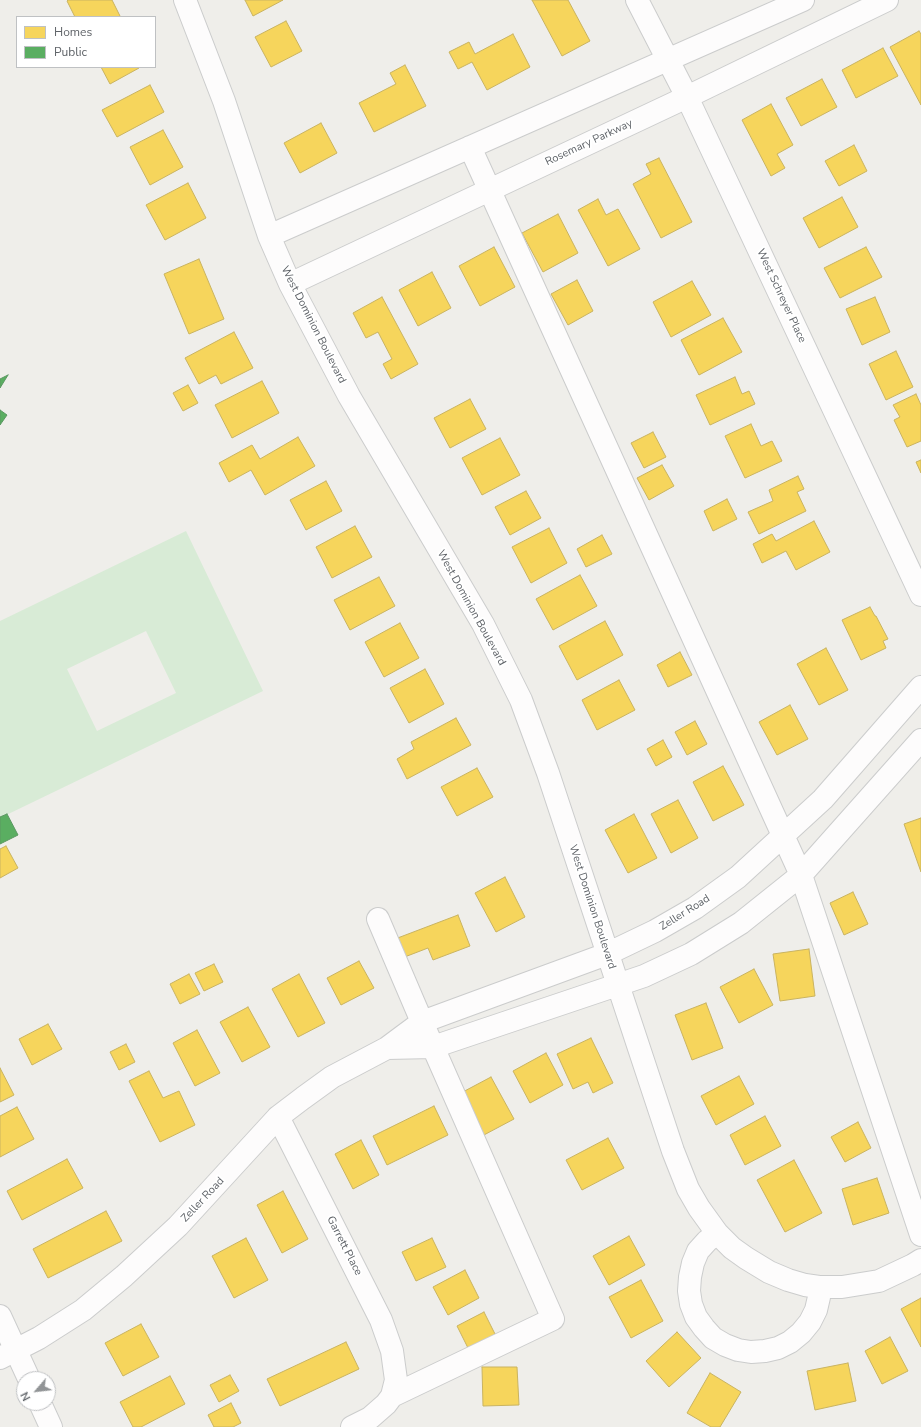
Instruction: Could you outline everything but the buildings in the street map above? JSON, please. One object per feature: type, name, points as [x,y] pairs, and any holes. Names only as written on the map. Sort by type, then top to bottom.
[{"type":"street","name":"West Dominion Boulevard","points":[[185,0],[224,101],[269,236],[290,284],[349,396],[483,624],[521,700],[548,773],[673,1151],[688,1189],[699,1208],[717,1233],[732,1248],[769,1272],[788,1280],[819,1287],[842,1287],[879,1281],[921,1260]]},
{"type":"street","name":"West Schreyer Place","points":[[637,0],[669,59],[921,595]]},
{"type":"street","points":[[269,236],[803,0]]},
{"type":"street","name":"Rosemary Parkway","points":[[290,284],[687,97],[887,0]]},
{"type":"street","points":[[470,147],[801,876],[921,1235]]},
{"type":"street","name":"Zeller Road","points":[[8,1354],[39,1338],[82,1310],[124,1276],[178,1226],[278,1117],[332,1077],[387,1048],[422,1022],[607,954],[654,932],[695,908],[738,877],[823,799],[921,687]]},
{"type":"street","name":"Zeller Road","points":[[387,1048],[433,1047],[644,976],[691,954],[741,923],[801,876],[921,740]]},
{"type":"street","points":[[352,1427],[370,1418],[386,1404],[394,1388],[553,1319],[378,919]]},
{"type":"street","name":"Garrett Place","points":[[278,1117],[381,1320],[392,1351],[394,1388]]},
{"type":"street","points":[[717,1233],[698,1251],[693,1263],[689,1291],[691,1304],[696,1317],[714,1338],[725,1345],[738,1350],[751,1352],[778,1348],[790,1342],[801,1333],[810,1322],[816,1310],[819,1297],[819,1287]]},
{"type":"street","points":[[0,1316],[8,1354],[22,1371]]},
{"type":"street","points":[[43,1411],[50,1427]]},
{"type":"green space","points":[[186,531],[263,691],[0,818],[0,621]],"holes":[[[146,631],[176,693],[97,731],[67,669]]]}]
